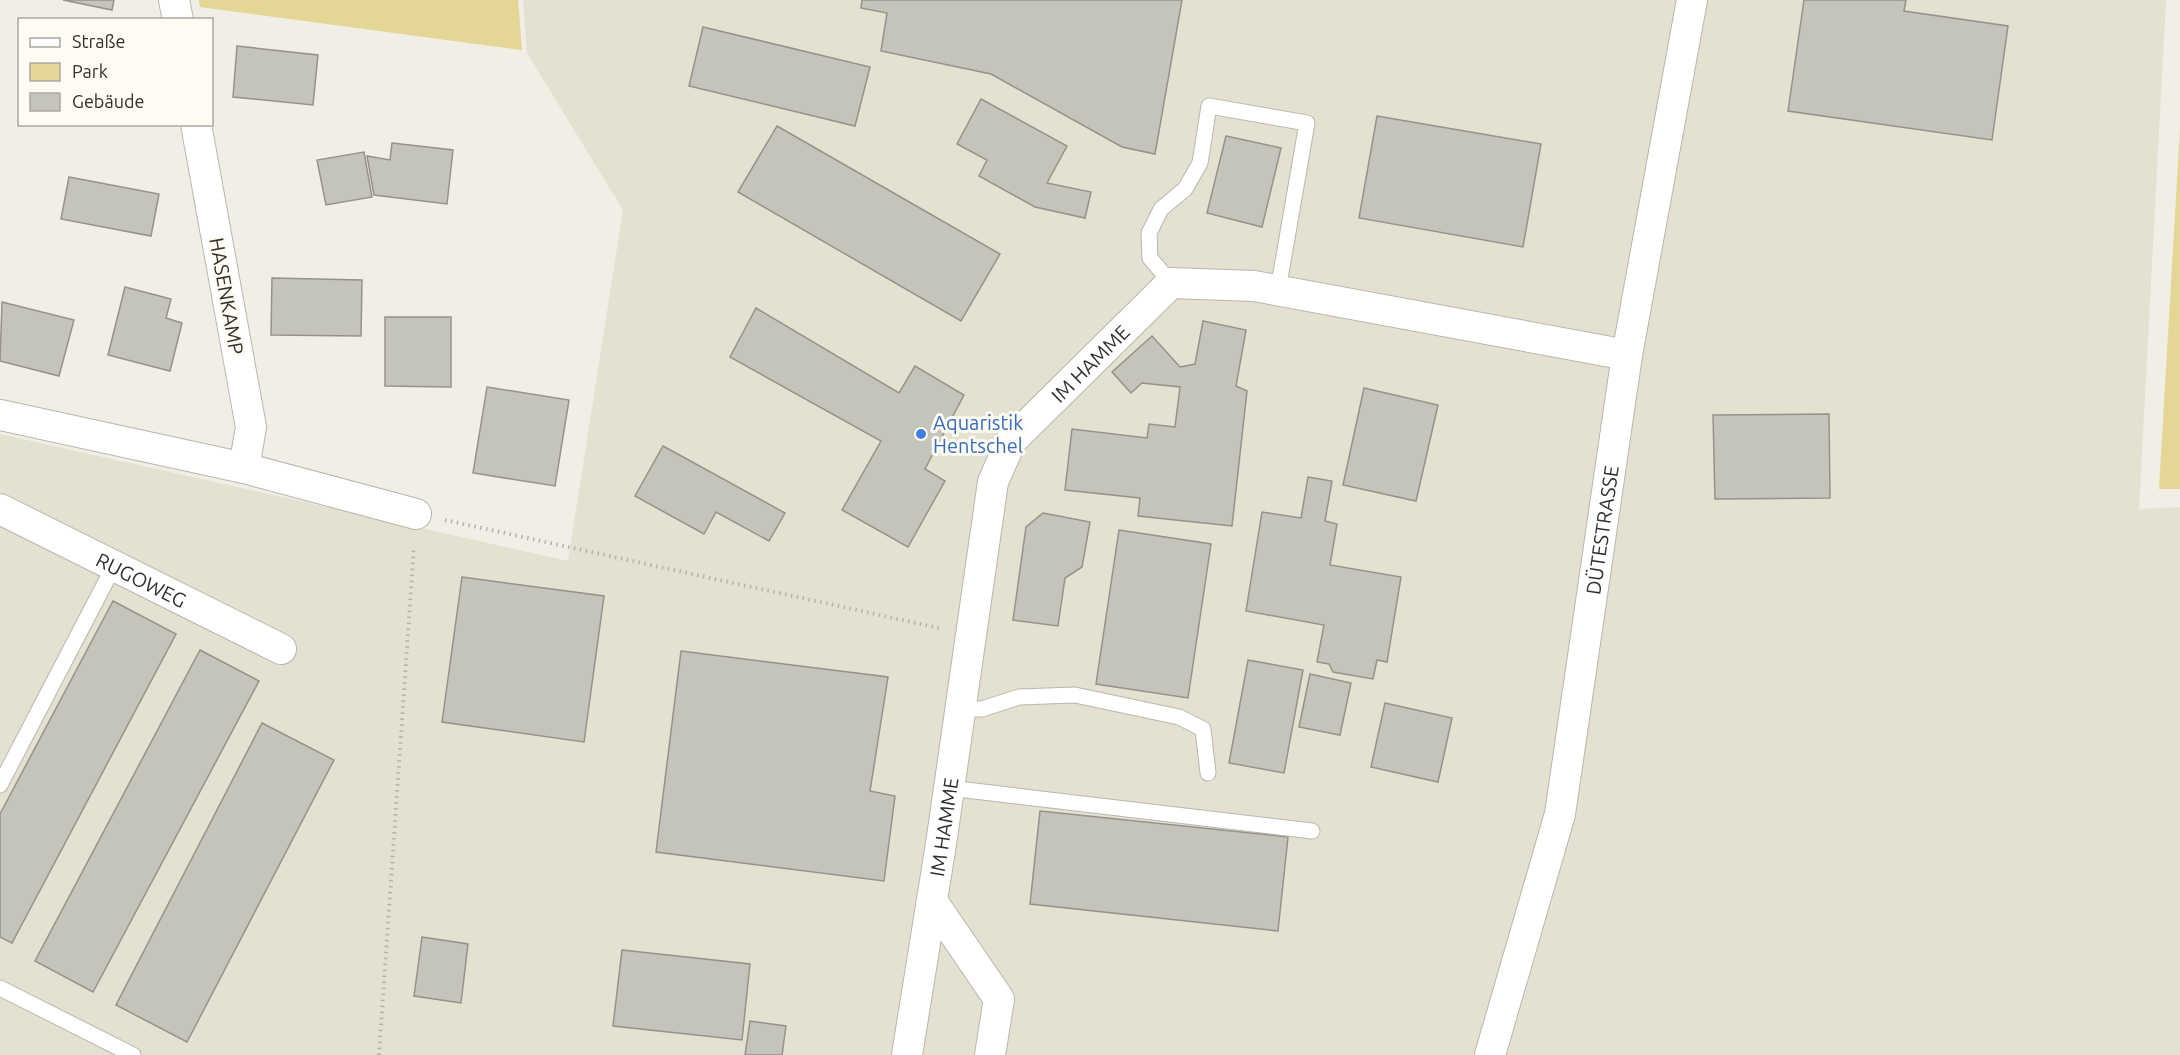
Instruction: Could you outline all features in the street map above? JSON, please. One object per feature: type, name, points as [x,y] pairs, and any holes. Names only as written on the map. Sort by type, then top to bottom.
[{"type":"street","points":[[174,0],[178,18]]},
{"type":"street","name":"DÜTESTRASSE","points":[[1490,1055],[1560,814],[1627,355],[1692,0]]},
{"type":"street","name":"HASENKAMP","points":[[196,126],[251,427],[244,468]]},
{"type":"street","points":[[1171,282],[1254,286],[1627,355]]},
{"type":"street","name":"IM HAMME","points":[[908,1055],[961,710],[993,482],[1011,441],[1171,282]]},
{"type":"street","points":[[0,415],[244,468],[416,514]]},
{"type":"street","name":"RUGOWEG","points":[[0,509],[281,649]]},
{"type":"street","name":"IM HAMME","points":[[932,901],[999,999],[990,1055]]},
{"type":"lane","points":[[1171,282],[1150,258],[1149,233],[1161,209],[1185,189],[1200,163],[1209,106],[1307,123],[1278,290]]},
{"type":"lane","points":[[0,785],[114,566]]},
{"type":"lane","points":[[961,710],[982,709],[1019,697],[1075,695],[1179,717],[1203,729],[1208,773]]},
{"type":"lane","points":[[949,788],[1312,831]]},
{"type":"lane","points":[[0,988],[133,1055]]},
{"type":"path","points":[[380,1055],[416,514],[972,635]]},
{"type":"shaded area","points":[[523,0],[2166,0],[2139,509],[2180,507],[2180,1055],[0,1055],[0,434],[568,561],[623,210],[527,53]]},
{"type":"green space","points":[[199,0],[518,0],[522,50],[200,7]]},
{"type":"green space","points":[[2180,129],[2180,489],[2159,489]]},
{"type":"building","points":[[63,0],[114,0],[112,10]]},
{"type":"building","points":[[862,0],[1182,0],[1155,154],[1122,147],[991,74],[881,51],[887,13],[861,8]]},
{"type":"building","points":[[1804,0],[1906,0],[1904,11],[2008,26],[1992,140],[1788,111]]},
{"type":"building","points":[[703,27],[870,67],[855,126],[689,86]]},
{"type":"building","points":[[237,46],[318,55],[313,105],[233,97]]},
{"type":"building","points":[[981,99],[1067,146],[1047,183],[1091,192],[1085,218],[1035,207],[979,176],[987,160],[957,144]]},
{"type":"building","points":[[1377,116],[1541,144],[1523,247],[1359,218]]},
{"type":"building","points":[[777,126],[1000,254],[961,321],[738,192]]},
{"type":"building","points":[[1226,136],[1281,148],[1262,227],[1207,213]]},
{"type":"building","points":[[392,143],[453,150],[447,204],[374,195],[367,156],[390,160]]},
{"type":"building","points":[[364,152],[372,197],[326,205],[317,160]]},
{"type":"building","points":[[69,177],[159,194],[151,236],[61,219]]},
{"type":"building","points":[[272,278],[362,280],[361,336],[271,335]]},
{"type":"building","points":[[125,287],[171,299],[166,318],[182,323],[170,371],[108,355]]},
{"type":"building","points":[[2,302],[74,320],[59,376],[0,361]]},
{"type":"building","points":[[756,308],[899,393],[915,366],[964,395],[925,469],[945,481],[908,547],[842,510],[881,441],[730,357]]},
{"type":"building","points":[[385,317],[451,317],[451,387],[385,386]]},
{"type":"building","points":[[1203,321],[1246,330],[1236,386],[1247,391],[1232,526],[1138,516],[1140,498],[1065,490],[1072,429],[1147,438],[1149,424],[1175,427],[1180,387],[1142,383],[1131,393],[1112,372],[1152,336],[1180,367],[1195,364]]},
{"type":"building","points":[[487,387],[569,400],[555,486],[473,473]]},
{"type":"building","points":[[1364,388],[1438,405],[1416,501],[1343,485]]},
{"type":"building","points":[[1829,414],[1830,498],[1715,499],[1713,415]]},
{"type":"building","points":[[663,446],[785,513],[769,541],[716,512],[704,534],[635,496]]},
{"type":"building","points":[[1308,477],[1332,481],[1325,521],[1337,524],[1330,565],[1401,577],[1387,662],[1377,660],[1373,679],[1333,672],[1329,664],[1317,662],[1324,625],[1246,611],[1262,512],[1301,518]]},
{"type":"building","points":[[1043,513],[1090,522],[1082,567],[1065,578],[1058,626],[1013,620],[1026,527]]},
{"type":"building","points":[[1119,530],[1211,544],[1188,698],[1096,684]]},
{"type":"building","points":[[462,577],[604,596],[584,742],[442,722]]},
{"type":"building","points":[[113,601],[176,634],[12,943],[0,937],[0,814]]},
{"type":"building","points":[[200,650],[259,681],[93,992],[35,961]]},
{"type":"building","points":[[681,651],[888,677],[870,791],[895,796],[884,881],[656,852]]},
{"type":"building","points":[[1248,660],[1303,670],[1284,773],[1229,763]]},
{"type":"building","points":[[1310,674],[1351,683],[1340,735],[1299,727]]},
{"type":"building","points":[[1385,703],[1452,718],[1438,782],[1371,767]]},
{"type":"building","points":[[262,723],[334,760],[187,1042],[116,1005]]},
{"type":"building","points":[[1040,811],[1288,837],[1278,931],[1030,904]]},
{"type":"building","points":[[422,937],[468,944],[461,1003],[414,996]]},
{"type":"building","points":[[622,950],[750,964],[742,1040],[613,1026]]},
{"type":"building","points":[[750,1021],[786,1026],[782,1055],[745,1055]]},
{"type":"place","name":"Aquaristik Hentschel","points":[[921,434]]}]
